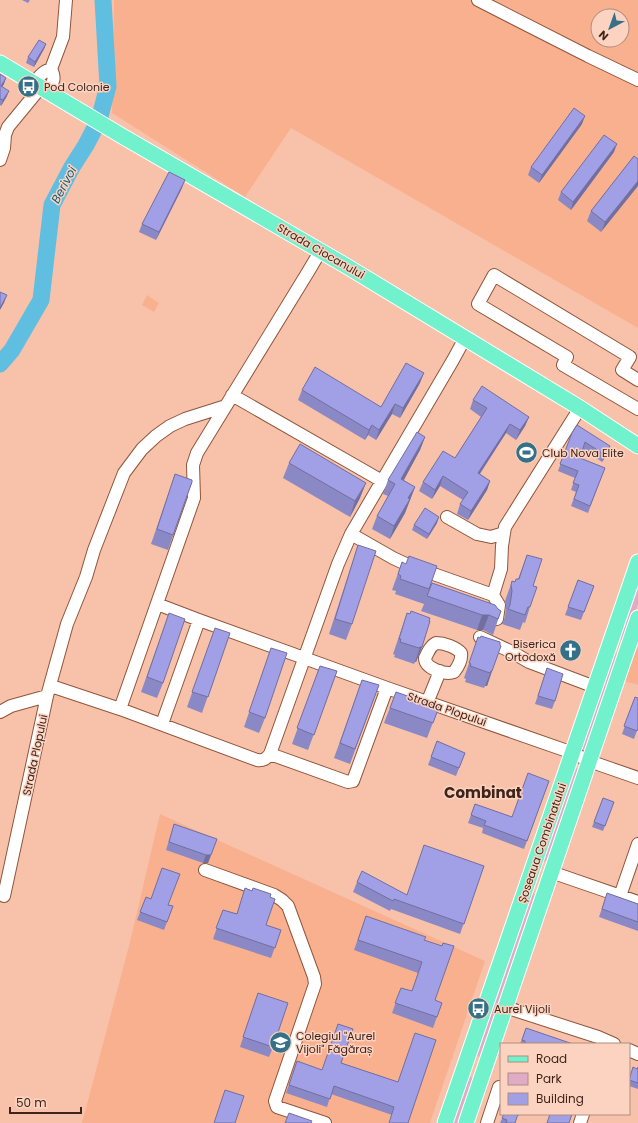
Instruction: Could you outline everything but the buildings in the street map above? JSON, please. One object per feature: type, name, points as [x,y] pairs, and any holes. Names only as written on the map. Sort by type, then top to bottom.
[{"type":"main road","name":"Strada Ciocanului","points":[[0,63],[122,136],[320,250],[580,408],[638,446]]},
{"type":"main road","name":"Șoseaua Combinatului","points":[[445,1123],[638,562]]},
{"type":"main road","name":"Șoseaua Combinatului","points":[[466,1123],[638,618]]},
{"type":"main road","points":[[610,642],[627,648]]},
{"type":"main road","points":[[534,866],[551,872]]},
{"type":"main road","points":[[464,1069],[482,1075]]},
{"type":"street","points":[[0,160],[4,148],[3,134],[41,87],[42,73],[51,69],[63,37],[66,0]]},
{"type":"street","points":[[478,0],[638,80]]},
{"type":"street","points":[[120,709],[194,498],[193,465],[197,453],[320,250]]},
{"type":"street","points":[[638,380],[622,370],[630,356],[494,275],[478,304],[568,357],[563,365],[638,409]]},
{"type":"street","points":[[0,712],[49,691],[120,709],[257,760],[261,761],[266,759],[270,754],[338,564],[351,534],[465,338]]},
{"type":"street","points":[[232,395],[382,481]]},
{"type":"street","name":"Strada Plopului","points":[[4,896],[49,691],[67,624],[124,473],[142,449],[170,426],[197,414],[226,406]]},
{"type":"street","points":[[493,595],[501,569],[504,527],[580,408]]},
{"type":"street","points":[[447,517],[478,534],[491,536],[504,534]]},
{"type":"street","points":[[351,534],[408,565],[493,595],[499,605],[497,619]]},
{"type":"street","name":"Strada Plopului","points":[[157,604],[428,703],[573,753],[589,761],[638,778]]},
{"type":"street","points":[[162,724],[199,620]]},
{"type":"street","points":[[480,637],[529,662],[595,687]]},
{"type":"street","points":[[428,703],[440,671]]},
{"type":"street","points":[[270,754],[348,782],[353,781],[387,688]]},
{"type":"street","points":[[620,896],[638,844]]},
{"type":"street","points":[[205,870],[274,896],[282,900],[288,906],[316,984],[274,1101],[277,1107],[324,1123]]},
{"type":"street","points":[[551,872],[638,902]]},
{"type":"street","points":[[505,1007],[608,1042]]},
{"type":"street","points":[[487,1123],[499,1087]]},
{"type":"shaded area","points":[[114,0],[638,0],[638,328],[291,128],[245,197],[112,113]]},
{"type":"shaded area","points":[[147,295],[159,303],[154,312],[142,305]]},
{"type":"shaded area","points":[[638,646],[638,685],[624,681]]},
{"type":"shaded area","name":"Colegiul \"Aurel Vijoli\" Făgăraș","points":[[160,814],[485,961],[430,1123],[82,1123],[130,942]]},
{"type":"green space","points":[[638,577],[638,604],[626,639],[619,640]]},
{"type":"green space","points":[[614,653],[619,654],[586,752],[581,752],[580,750]]},
{"type":"green space","points":[[573,768],[580,770],[549,862],[543,861]]},
{"type":"green space","points":[[533,893],[537,896],[481,1057],[475,1056],[530,894]]},
{"type":"green space","points":[[468,1077],[471,1077],[474,1080],[460,1123],[451,1123]]},
{"type":"waterway","name":"Berivoi","points":[[0,364],[12,350],[41,300],[52,205],[99,120],[108,86],[103,0]]},
{"type":"place","name":"Pod Colonie","points":[[29,87]]},
{"type":"place","name":"Club Nova Elite","points":[[527,453]]},
{"type":"place","name":"Biserica Ortodoxă","points":[[571,650]]},
{"type":"place","name":"Aurel Vijoli","points":[[479,1009]]},
{"type":"place","name":"Colegiul \"Aurel Vijoli\" Făgăraș","points":[[281,1042]]},
{"type":"district","name":"Combinat","points":[[483,793]]}]
